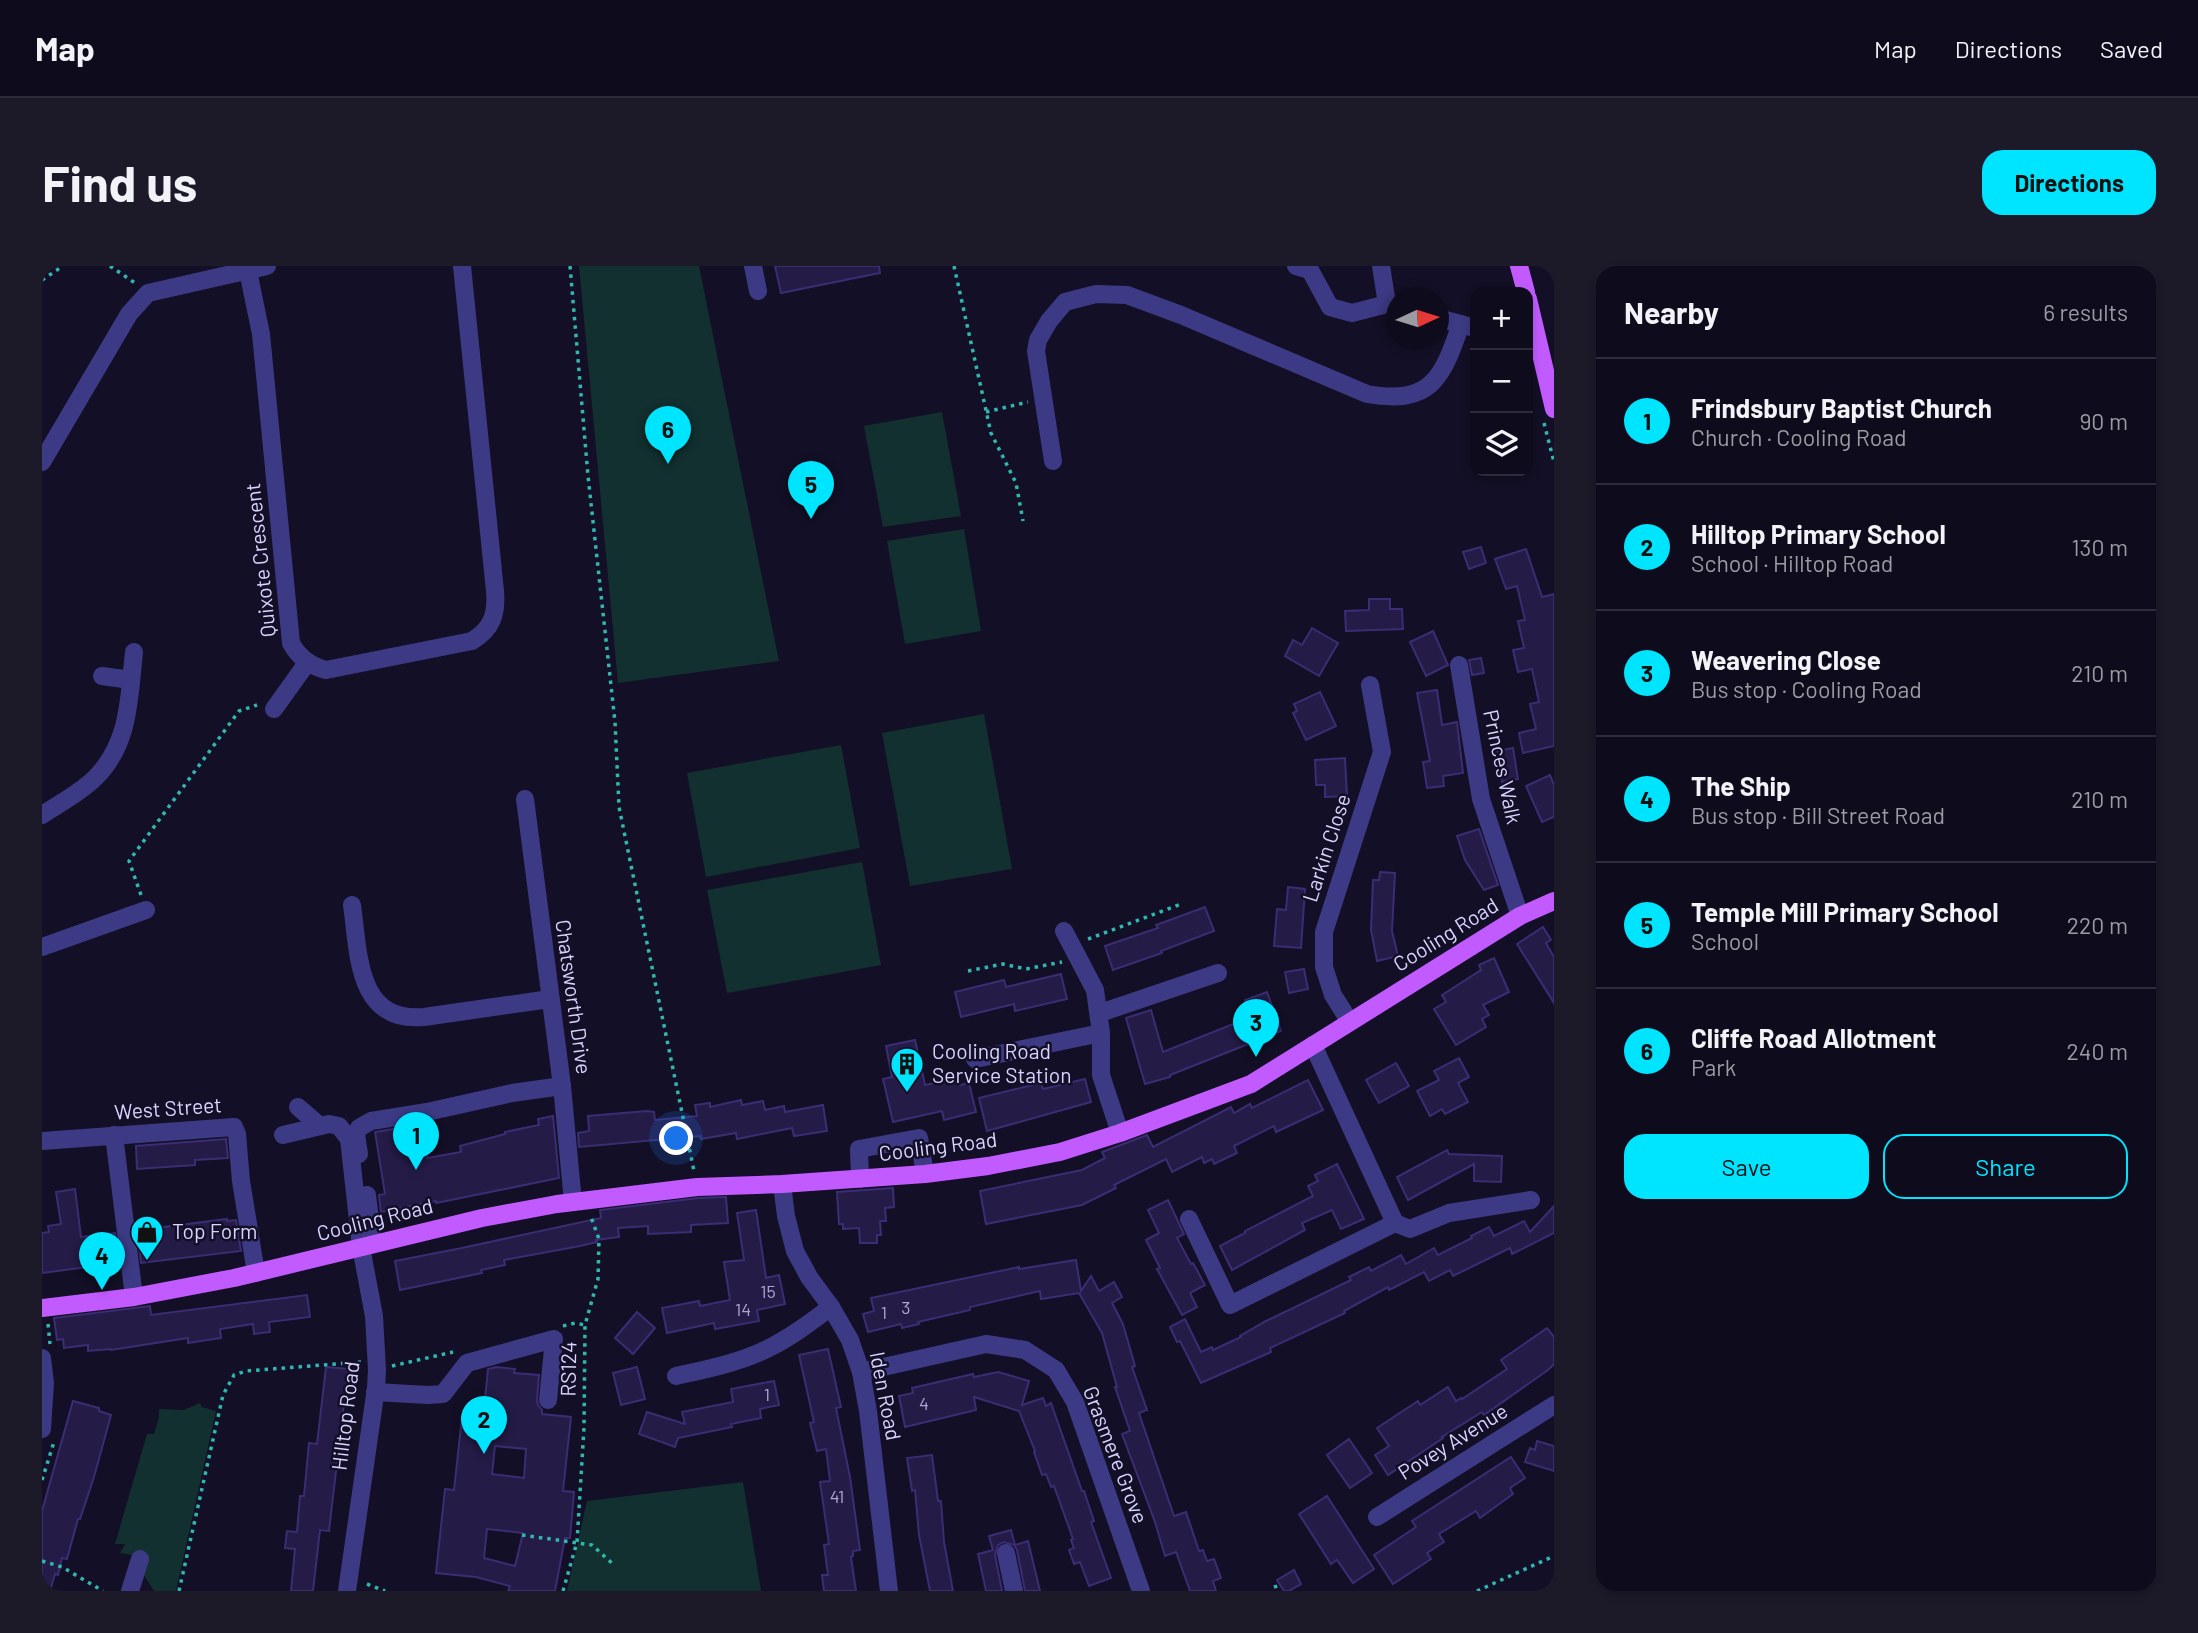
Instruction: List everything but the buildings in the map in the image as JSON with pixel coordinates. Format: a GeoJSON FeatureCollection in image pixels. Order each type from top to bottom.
{"type":"FeatureCollection","features":[{"type":"Feature","properties":{"kind":"main road"},"geometry":{"type":"LineString","coordinates":[[1519,266],[1525,287]]}},
{"type":"Feature","properties":{"kind":"main road"},"geometry":{"type":"LineString","coordinates":[[1533,334],[1554,409]]}},
{"type":"Feature","properties":{"kind":"main road","name":"Cooling Road"},"geometry":{"type":"LineString","coordinates":[[45,1313],[264,1271],[503,1213],[697,1187],[925,1174],[988,1166],[1059,1152],[1120,1133],[1251,1084],[1520,916],[1554,901]]}},
{"type":"Feature","properties":{"kind":"street"},"geometry":{"type":"LineString","coordinates":[[42,462],[129,314],[148,293],[267,266]]}},
{"type":"Feature","properties":{"kind":"street"},"geometry":{"type":"LineString","coordinates":[[274,709],[307,663],[326,670],[337,670],[463,644],[481,636],[493,621],[495,591],[461,266]]}},
{"type":"Feature","properties":{"kind":"street"},"geometry":{"type":"LineString","coordinates":[[753,266],[758,291]]}},
{"type":"Feature","properties":{"kind":"street"},"geometry":{"type":"LineString","coordinates":[[1296,266],[1310,270],[1330,307],[1352,313],[1386,306]]}},
{"type":"Feature","properties":{"kind":"street"},"geometry":{"type":"LineString","coordinates":[[1381,266],[1387,287]]}},
{"type":"Feature","properties":{"kind":"street","name":"Quixote Crescent"},"geometry":{"type":"LineString","coordinates":[[248,271],[261,334],[291,643],[307,663]]}},
{"type":"Feature","properties":{"kind":"street"},"geometry":{"type":"LineString","coordinates":[[1053,461],[1036,351],[1038,340],[1049,321],[1065,302],[1096,294],[1127,295],[1367,394],[1390,398],[1415,394],[1432,385],[1468,326],[1449,321]]}},
{"type":"Feature","properties":{"kind":"street"},"geometry":{"type":"LineString","coordinates":[[42,815],[93,780],[113,756],[125,727],[134,652]]}},
{"type":"Feature","properties":{"kind":"street","name":"Princes Walk"},"geometry":{"type":"LineString","coordinates":[[1459,666],[1481,799],[1520,916]]}},
{"type":"Feature","properties":{"kind":"street"},"geometry":{"type":"LineString","coordinates":[[102,676],[131,680]]}},
{"type":"Feature","properties":{"kind":"street","name":"Larkin Close"},"geometry":{"type":"LineString","coordinates":[[1350,1022],[1333,995],[1324,967],[1324,932],[1382,752],[1370,685]]}},
{"type":"Feature","properties":{"kind":"street","name":"Chatsworth Drive"},"geometry":{"type":"LineString","coordinates":[[524,799],[580,1201]]}},
{"type":"Feature","properties":{"kind":"street"},"geometry":{"type":"LineString","coordinates":[[352,905],[364,982],[376,1002],[394,1014],[424,1017],[550,999]]}},
{"type":"Feature","properties":{"kind":"street"},"geometry":{"type":"LineString","coordinates":[[42,947],[146,910]]}},
{"type":"Feature","properties":{"kind":"street"},"geometry":{"type":"LineString","coordinates":[[1071,945],[1095,990],[1100,1013],[1101,1075],[1120,1133]]}},
{"type":"Feature","properties":{"kind":"street"},"geometry":{"type":"LineString","coordinates":[[1100,1013],[1218,973]]}},
{"type":"Feature","properties":{"kind":"street"},"geometry":{"type":"LineString","coordinates":[[975,1059],[1101,1032]]}},
{"type":"Feature","properties":{"kind":"street"},"geometry":{"type":"LineString","coordinates":[[1313,1045],[1395,1223]]}},
{"type":"Feature","properties":{"kind":"street"},"geometry":{"type":"LineString","coordinates":[[367,1246],[371,1220],[356,1135],[359,1128],[371,1121],[512,1093],[562,1086]]}},
{"type":"Feature","properties":{"kind":"street"},"geometry":{"type":"LineString","coordinates":[[298,1107],[320,1126]]}},
{"type":"Feature","properties":{"kind":"street"},"geometry":{"type":"LineString","coordinates":[[283,1135],[329,1124],[339,1126],[349,1139],[367,1246]]}},
{"type":"Feature","properties":{"kind":"street","name":"West Street"},"geometry":{"type":"LineString","coordinates":[[42,1140],[234,1127],[241,1181],[264,1271]]}},
{"type":"Feature","properties":{"kind":"street"},"geometry":{"type":"LineString","coordinates":[[114,1135],[134,1297]]}},
{"type":"Feature","properties":{"kind":"street"},"geometry":{"type":"LineString","coordinates":[[860,1179],[859,1149],[919,1138],[925,1174]]}},
{"type":"Feature","properties":{"kind":"street","name":"Iden Road"},"geometry":{"type":"LineString","coordinates":[[782,1184],[786,1216],[795,1251],[808,1277],[831,1307],[850,1340],[861,1372],[869,1412],[889,1591]]}},
{"type":"Feature","properties":{"kind":"street"},"geometry":{"type":"LineString","coordinates":[[1189,1219],[1230,1305],[1395,1223],[1410,1228],[1449,1213],[1531,1200]]}},
{"type":"Feature","properties":{"kind":"street","name":"Hilltop Road"},"geometry":{"type":"LineString","coordinates":[[347,1591],[375,1392],[377,1360],[367,1246]]}},
{"type":"Feature","properties":{"kind":"street"},"geometry":{"type":"LineString","coordinates":[[676,1376],[729,1363],[766,1350],[802,1329],[831,1307]]}},
{"type":"Feature","properties":{"kind":"street"},"geometry":{"type":"LineString","coordinates":[[375,1392],[443,1394],[467,1363],[554,1339],[548,1400]]}},
{"type":"Feature","properties":{"kind":"street","name":"Grasmere Grove"},"geometry":{"type":"LineString","coordinates":[[861,1372],[986,1344],[1025,1350],[1056,1370],[1075,1402],[1141,1591]]}},
{"type":"Feature","properties":{"kind":"street"},"geometry":{"type":"LineString","coordinates":[[46,1352],[48,1436]]}},
{"type":"Feature","properties":{"kind":"street","name":"Povey Avenue"},"geometry":{"type":"LineString","coordinates":[[1377,1517],[1554,1405]]}},
{"type":"Feature","properties":{"kind":"street"},"geometry":{"type":"LineString","coordinates":[[1006,1553],[1014,1591]]}},
{"type":"Feature","properties":{"kind":"street"},"geometry":{"type":"LineString","coordinates":[[130,1591],[140,1559]]}},
{"type":"Feature","properties":{"kind":"path"},"geometry":{"type":"LineString","coordinates":[[42,280],[63,266]]}},
{"type":"Feature","properties":{"kind":"path"},"geometry":{"type":"LineString","coordinates":[[110,266],[148,293]]}},
{"type":"Feature","properties":{"kind":"path"},"geometry":{"type":"LineString","coordinates":[[570,266],[588,476],[615,722],[619,807],[697,1187]]}},
{"type":"Feature","properties":{"kind":"path"},"geometry":{"type":"LineString","coordinates":[[954,266],[991,433],[1016,483],[1023,521]]}},
{"type":"Feature","properties":{"kind":"path"},"geometry":{"type":"LineString","coordinates":[[986,412],[1044,398]]}},
{"type":"Feature","properties":{"kind":"path"},"geometry":{"type":"LineString","coordinates":[[146,910],[129,861],[239,711],[265,702],[274,709]]}},
{"type":"Feature","properties":{"kind":"path"},"geometry":{"type":"LineString","coordinates":[[968,971],[1003,964],[1026,969],[1071,945],[1181,904]]}},
{"type":"Feature","properties":{"kind":"path","name":"RS124"},"geometry":{"type":"LineString","coordinates":[[563,1591],[577,1542],[584,1428],[585,1325],[598,1279],[599,1239],[580,1201]]}},
{"type":"Feature","properties":{"kind":"path"},"geometry":{"type":"LineString","coordinates":[[45,1313],[46,1352]]}},
{"type":"Feature","properties":{"kind":"path"},"geometry":{"type":"LineString","coordinates":[[179,1591],[223,1395],[234,1375],[246,1371],[364,1363]]}},
{"type":"Feature","properties":{"kind":"path"},"geometry":{"type":"LineString","coordinates":[[42,1480],[48,1436]]}},
{"type":"Feature","properties":{"kind":"path"},"geometry":{"type":"LineString","coordinates":[[522,1535],[592,1545],[614,1565]]}},
{"type":"Feature","properties":{"kind":"path"},"geometry":{"type":"LineString","coordinates":[[1477,1591],[1554,1556]]}},
{"type":"Feature","properties":{"kind":"path"},"geometry":{"type":"LineString","coordinates":[[42,1561],[62,1567],[103,1591]]}},
{"type":"Feature","properties":{"kind":"green space"},"geometry":{"type":"Polygon","coordinates":[[[579,266],[699,266],[779,661],[618,683],[579,266]]]}},
{"type":"Feature","properties":{"kind":"green space"},"geometry":{"type":"Polygon","coordinates":[[[942,412],[961,516],[883,527],[864,426],[942,412]]]}},
{"type":"Feature","properties":{"kind":"green space"},"geometry":{"type":"Polygon","coordinates":[[[964,529],[981,631],[905,644],[887,541],[964,529]]]}},
{"type":"Feature","properties":{"kind":"green space"},"geometry":{"type":"Polygon","coordinates":[[[984,714],[1012,869],[910,886],[882,733],[984,714]]]}},
{"type":"Feature","properties":{"kind":"green space"},"geometry":{"type":"Polygon","coordinates":[[[841,745],[860,848],[706,877],[687,773],[841,745]]]}},
{"type":"Feature","properties":{"kind":"green space"},"geometry":{"type":"Polygon","coordinates":[[[862,862],[881,965],[727,993],[707,890],[862,862]]]}},
{"type":"Feature","properties":{"kind":"green space"},"geometry":{"type":"Polygon","coordinates":[[[200,1403],[202,1407],[216,1411],[176,1591],[154,1591],[143,1574],[149,1558],[120,1553],[125,1544],[115,1544],[147,1434],[154,1434],[159,1409],[184,1410],[200,1403]]]}},
{"type":"Feature","properties":{"kind":"green space"},"geometry":{"type":"Polygon","coordinates":[[[743,1482],[761,1591],[567,1591],[587,1501],[743,1482]]]}},
{"type":"Feature","properties":{"kind":"place","name":"Cliffe Road Allotment"},"geometry":{"type":"Point","coordinates":[668,464]}},
{"type":"Feature","properties":{"kind":"place","name":"Temple Mill Primary School"},"geometry":{"type":"Point","coordinates":[811,519]}},
{"type":"Feature","properties":{"kind":"place","name":"Weavering Close"},"geometry":{"type":"Point","coordinates":[1256,1057]}},
{"type":"Feature","properties":{"kind":"place","name":"Cooling Road Service Station"},"geometry":{"type":"Point","coordinates":[907,1094]}},
{"type":"Feature","properties":{"kind":"place","name":"Frindsbury Baptist Church"},"geometry":{"type":"Point","coordinates":[416,1170]}},
{"type":"Feature","properties":{"kind":"place","name":"Top Form"},"geometry":{"type":"Point","coordinates":[147,1262]}},
{"type":"Feature","properties":{"kind":"place","name":"The Ship"},"geometry":{"type":"Point","coordinates":[102,1290]}},
{"type":"Feature","properties":{"kind":"place","name":"Hilltop Primary School"},"geometry":{"type":"Point","coordinates":[484,1454]}}]}
